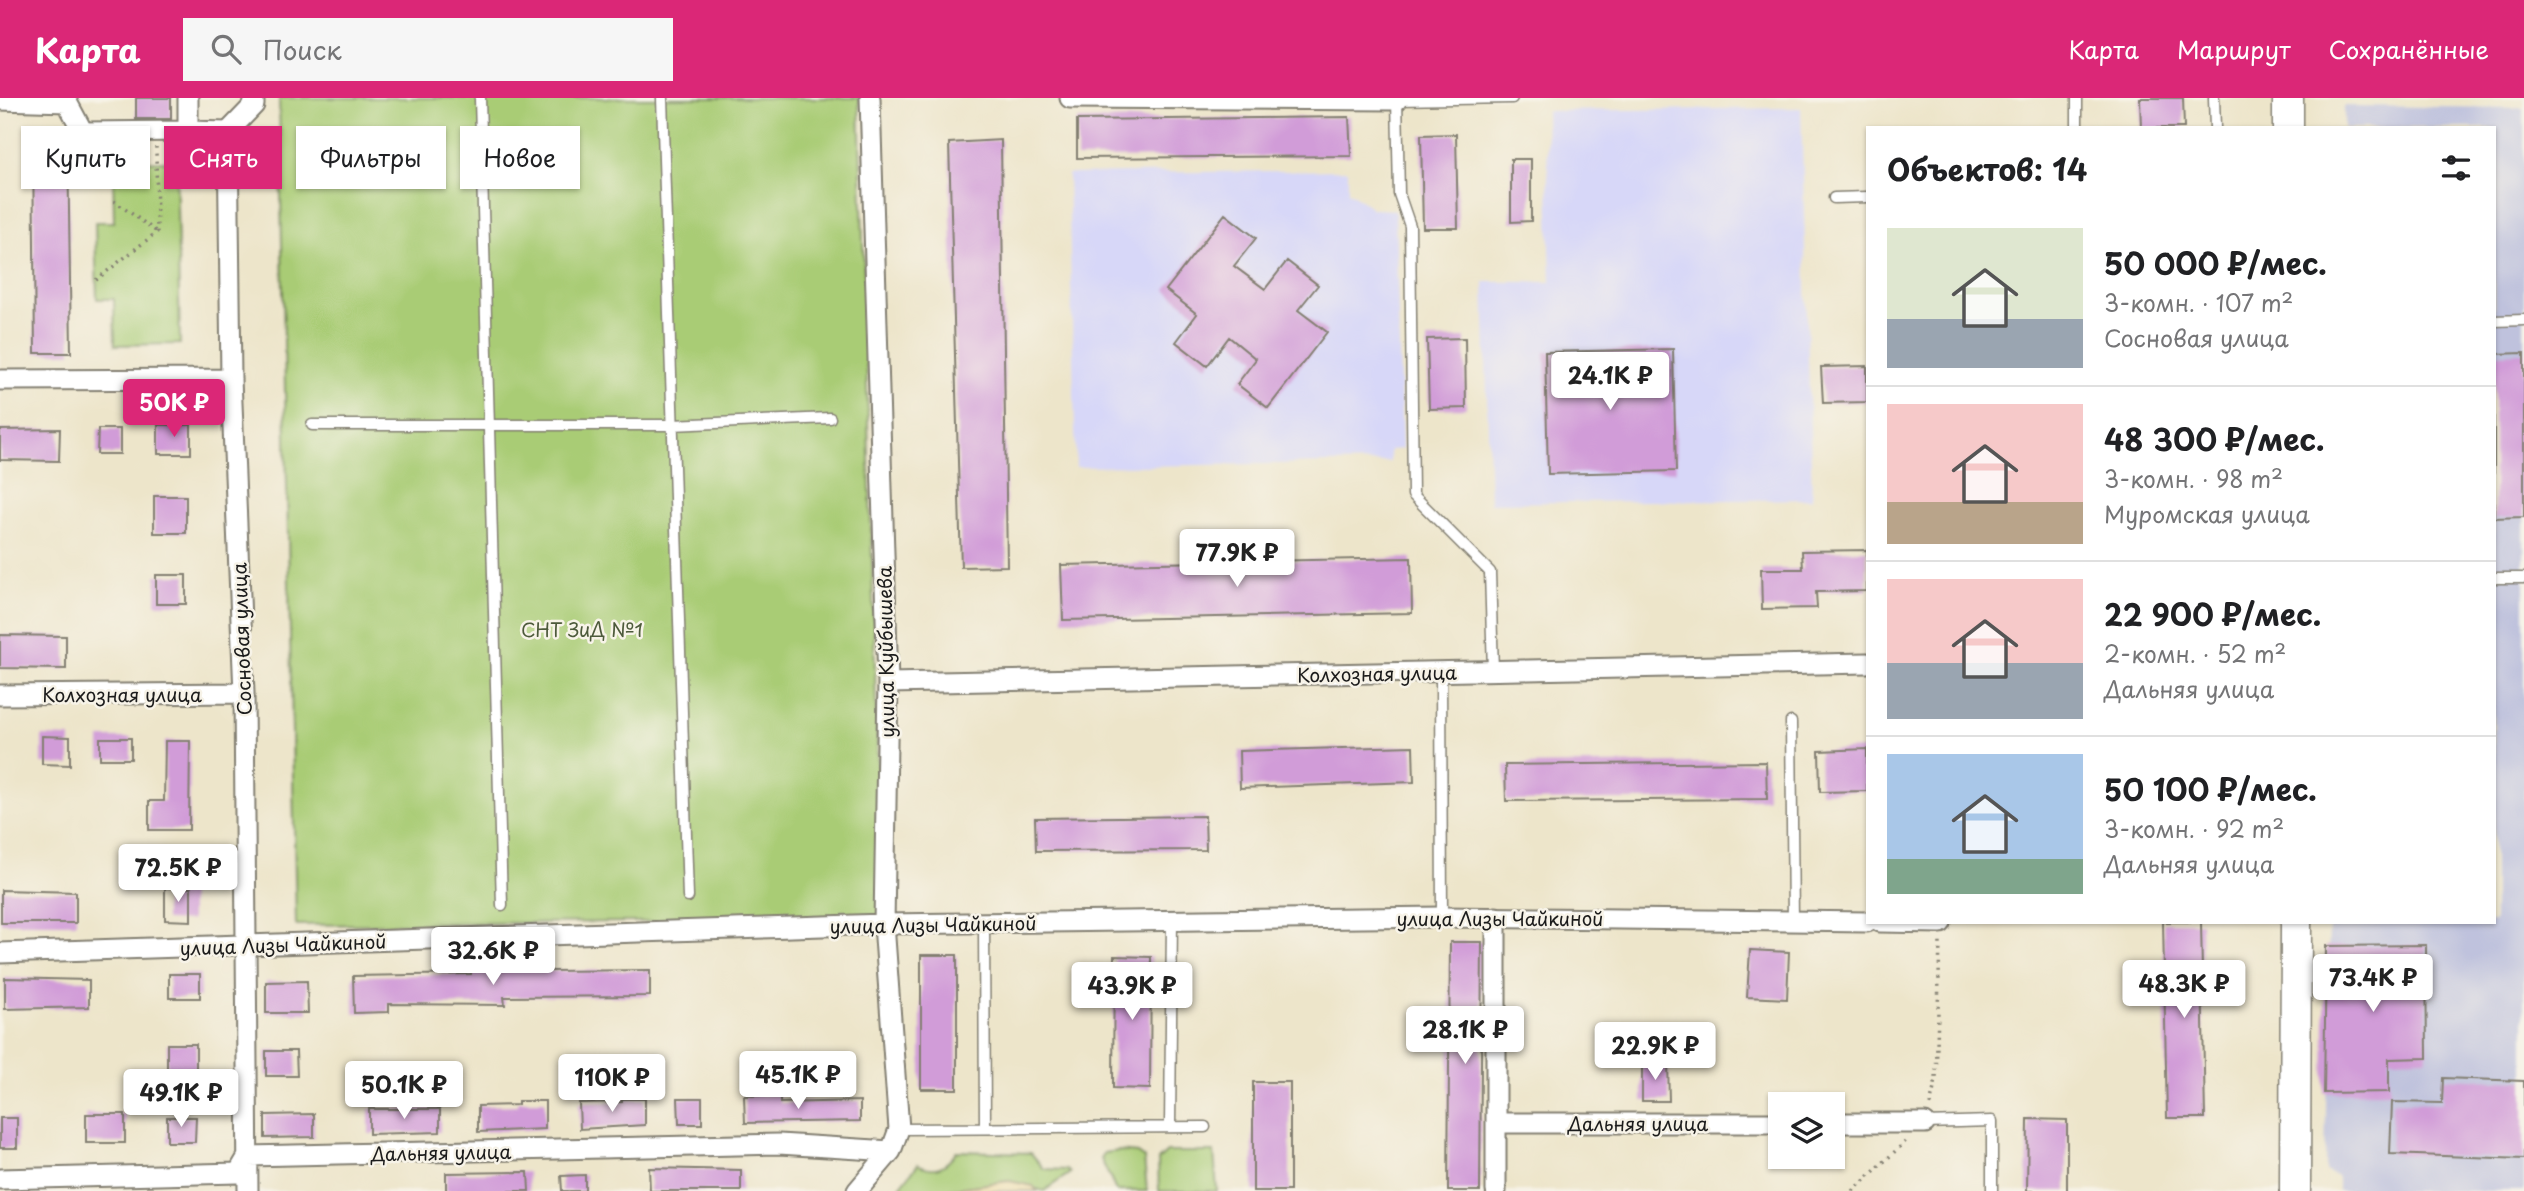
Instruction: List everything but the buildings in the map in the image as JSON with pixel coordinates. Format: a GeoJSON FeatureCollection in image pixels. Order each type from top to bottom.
{"type":"FeatureCollection","features":[{"type":"Feature","properties":{"kind":"main road"},"geometry":{"type":"LineString","coordinates":[[2288,98],[2288,126]]}},
{"type":"Feature","properties":{"kind":"main road"},"geometry":{"type":"LineString","coordinates":[[2295,1191],[2296,924]]}},
{"type":"Feature","properties":{"kind":"street"},"geometry":{"type":"LineString","coordinates":[[188,98],[188,126]]}},
{"type":"Feature","properties":{"kind":"street"},"geometry":{"type":"LineString","coordinates":[[234,126],[254,105],[254,98]]}},
{"type":"Feature","properties":{"kind":"street","name":"улица Куйбышева"},"geometry":{"type":"LineString","coordinates":[[857,1191],[891,1151],[899,1129],[884,925],[888,683],[870,98]]}},
{"type":"Feature","properties":{"kind":"street"},"geometry":{"type":"LineString","coordinates":[[1070,98],[1397,99]]}},
{"type":"Feature","properties":{"kind":"street"},"geometry":{"type":"LineString","coordinates":[[0,100],[67,102],[83,132],[164,131]]}},
{"type":"Feature","properties":{"kind":"street","name":"Сосновая улица"},"geometry":{"type":"LineString","coordinates":[[229,189],[231,379],[244,693],[248,1191]]}},
{"type":"Feature","properties":{"kind":"street"},"geometry":{"type":"LineString","coordinates":[[0,380],[231,379]]}},
{"type":"Feature","properties":{"kind":"street","name":"Колхозная улица"},"geometry":{"type":"LineString","coordinates":[[888,683],[1866,663]]}},
{"type":"Feature","properties":{"kind":"street","name":"Колхозная улица"},"geometry":{"type":"LineString","coordinates":[[0,695],[244,693]]}},
{"type":"Feature","properties":{"kind":"street","name":"улица Лизы Чайкиной"},"geometry":{"type":"LineString","coordinates":[[0,953],[984,923],[1442,917],[1866,922]]}},
{"type":"Feature","properties":{"kind":"street"},"geometry":{"type":"LineString","coordinates":[[1496,917],[1496,1191]]}},
{"type":"Feature","properties":{"kind":"street","name":"Дальняя улица"},"geometry":{"type":"LineString","coordinates":[[1496,1123],[1768,1123]]}},
{"type":"Feature","properties":{"kind":"street"},"geometry":{"type":"LineString","coordinates":[[1845,1123],[1925,1123]]}},
{"type":"Feature","properties":{"kind":"street","name":"Дальняя улица"},"geometry":{"type":"LineString","coordinates":[[248,1156],[779,1144],[891,1151]]}},
{"type":"Feature","properties":{"kind":"street"},"geometry":{"type":"LineString","coordinates":[[0,1179],[238,1173],[248,1156]]}},
{"type":"Feature","properties":{"kind":"lane"},"geometry":{"type":"LineString","coordinates":[[480,98],[502,905]]}},
{"type":"Feature","properties":{"kind":"lane"},"geometry":{"type":"LineString","coordinates":[[662,98],[688,897]]}},
{"type":"Feature","properties":{"kind":"lane"},"geometry":{"type":"LineString","coordinates":[[1493,671],[1490,572],[1413,495],[1410,226],[1399,194],[1397,99],[1512,98]]}},
{"type":"Feature","properties":{"kind":"lane"},"geometry":{"type":"LineString","coordinates":[[2077,98],[2077,126]]}},
{"type":"Feature","properties":{"kind":"lane"},"geometry":{"type":"LineString","coordinates":[[2214,98],[2215,126]]}},
{"type":"Feature","properties":{"kind":"lane"},"geometry":{"type":"LineString","coordinates":[[1834,198],[1866,197]]}},
{"type":"Feature","properties":{"kind":"lane"},"geometry":{"type":"LineString","coordinates":[[2496,321],[2524,320]]}},
{"type":"Feature","properties":{"kind":"lane"},"geometry":{"type":"LineString","coordinates":[[312,425],[672,425],[830,418]]}},
{"type":"Feature","properties":{"kind":"lane"},"geometry":{"type":"LineString","coordinates":[[2496,578],[2524,578]]}},
{"type":"Feature","properties":{"kind":"lane"},"geometry":{"type":"LineString","coordinates":[[1441,672],[1442,917]]}},
{"type":"Feature","properties":{"kind":"lane"},"geometry":{"type":"LineString","coordinates":[[1791,722],[1793,921]]}},
{"type":"Feature","properties":{"kind":"lane"},"geometry":{"type":"LineString","coordinates":[[1170,1127],[1172,920]]}},
{"type":"Feature","properties":{"kind":"lane"},"geometry":{"type":"LineString","coordinates":[[984,923],[985,1128]]}},
{"type":"Feature","properties":{"kind":"lane"},"geometry":{"type":"LineString","coordinates":[[1925,1123],[1992,1121],[1992,1191]]}},
{"type":"Feature","properties":{"kind":"lane"},"geometry":{"type":"LineString","coordinates":[[899,1129],[1205,1127]]}},
{"type":"Feature","properties":{"kind":"path"},"geometry":{"type":"LineString","coordinates":[[155,131],[157,232]]}},
{"type":"Feature","properties":{"kind":"path"},"geometry":{"type":"LineString","coordinates":[[114,201],[157,232]]}},
{"type":"Feature","properties":{"kind":"path"},"geometry":{"type":"LineString","coordinates":[[96,280],[157,232]]}},
{"type":"Feature","properties":{"kind":"path"},"geometry":{"type":"LineString","coordinates":[[1853,1191],[1925,1123],[1936,1080],[1941,924]]}},
{"type":"Feature","properties":{"kind":"shaded area"},"geometry":{"type":"Polygon","coordinates":[[[2344,106],[2524,108],[2524,1191],[2338,1191],[2338,1177],[2325,1171],[2329,924],[2496,924],[2496,126],[2344,126],[2344,106]]]}},
{"type":"Feature","properties":{"kind":"shaded area"},"geometry":{"type":"Polygon","coordinates":[[[1801,108],[1812,499],[1490,503],[1484,282],[1551,282],[1546,111],[1801,108]]]}},
{"type":"Feature","properties":{"kind":"shaded area"},"geometry":{"type":"Polygon","coordinates":[[[1348,170],[1348,191],[1373,209],[1395,210],[1402,449],[1390,450],[1390,462],[1076,467],[1068,174],[1348,170]]]}},
{"type":"Feature","properties":{"kind":"green space","name":"СНТ ЗиД №1"},"geometry":{"type":"Polygon","coordinates":[[[279,98],[859,98],[882,920],[296,925],[281,189],[282,126],[280,126],[279,98]]]}},
{"type":"Feature","properties":{"kind":"green space"},"geometry":{"type":"Polygon","coordinates":[[[150,161],[164,161],[164,189],[177,189],[180,344],[115,345],[114,299],[97,299],[95,222],[114,222],[113,189],[150,189],[150,161]]]}},
{"type":"Feature","properties":{"kind":"green space"},"geometry":{"type":"Polygon","coordinates":[[[956,1151],[1031,1153],[1044,1169],[1067,1170],[1070,1173],[1044,1191],[1009,1181],[935,1191],[897,1191],[918,1164],[930,1168],[940,1167],[949,1161],[956,1151]]]}},
{"type":"Feature","properties":{"kind":"green space"},"geometry":{"type":"Polygon","coordinates":[[[1167,1152],[1214,1152],[1217,1191],[1159,1191],[1158,1160],[1167,1152]]]}},
{"type":"Feature","properties":{"kind":"green space"},"geometry":{"type":"Polygon","coordinates":[[[1104,1153],[1137,1153],[1144,1158],[1147,1191],[1116,1191],[1101,1159],[1104,1153]]]}},
{"type":"Feature","properties":{"kind":"sand"},"geometry":{"type":"Polygon","coordinates":[[[1009,1181],[1033,1186],[1037,1191],[935,1191],[1009,1181]]]}}]}
